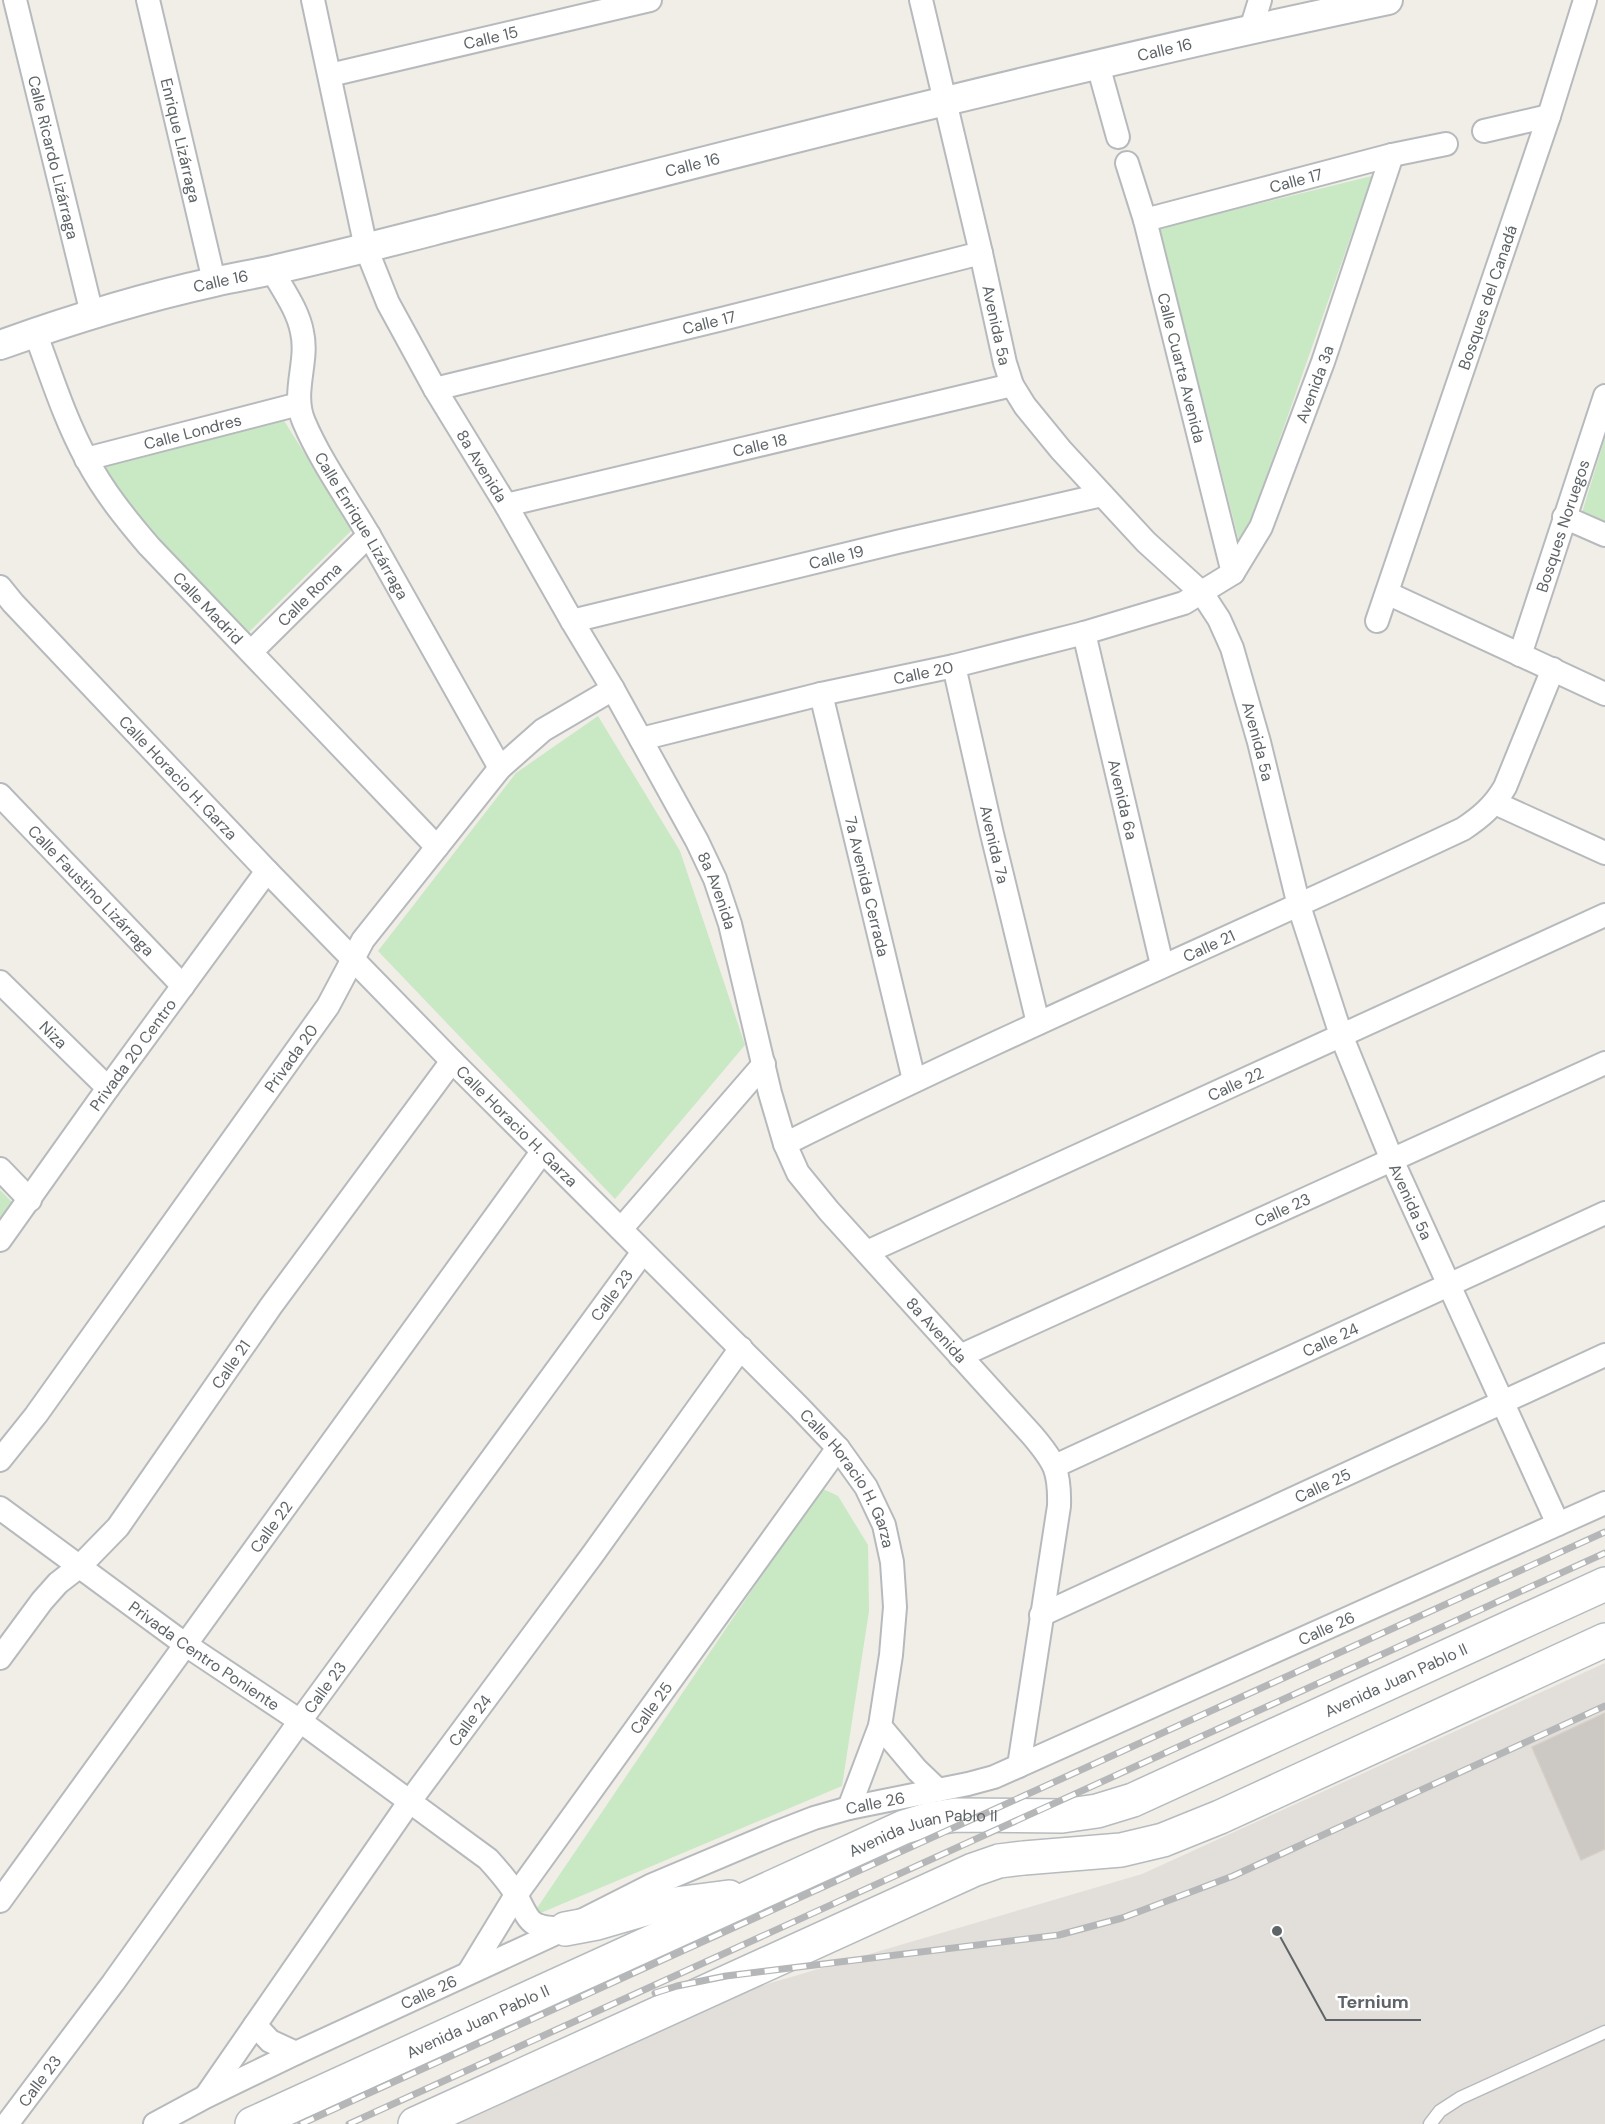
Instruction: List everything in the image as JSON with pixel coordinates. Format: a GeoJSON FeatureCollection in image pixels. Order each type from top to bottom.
{"type":"FeatureCollection","features":[{"type":"Feature","properties":{"kind":"main road","name":"Avenida Juan Pablo II"},"geometry":{"type":"LineString","coordinates":[[252,2124],[904,1827],[930,1819],[956,1815],[1062,1816],[1097,1811],[1132,1800],[1605,1584]]}},
{"type":"Feature","properties":{"kind":"main road"},"geometry":{"type":"LineString","coordinates":[[415,2124],[974,1870],[999,1861],[1024,1857],[1121,1850],[1163,1840],[1220,1817],[1605,1640]]}},
{"type":"Feature","properties":{"kind":"main road"},"geometry":{"type":"LineString","coordinates":[[565,1929],[597,1923],[652,1907],[689,1901],[752,1896]]}},
{"type":"Feature","properties":{"kind":"street","name":"Calle Ricardo Lizárraga"},"geometry":{"type":"LineString","coordinates":[[15,0],[92,314]]}},
{"type":"Feature","properties":{"kind":"street","name":"Enrique Lizárraga"},"geometry":{"type":"LineString","coordinates":[[148,0],[214,281]]}},
{"type":"Feature","properties":{"kind":"street","name":"8a Avenida"},"geometry":{"type":"LineString","coordinates":[[313,0],[366,248],[388,303],[435,389],[506,505],[613,689],[697,841],[715,879],[730,924],[785,1144],[798,1173],[829,1211],[1032,1435],[1055,1466],[1059,1485],[1059,1506],[1019,1766]]}},
{"type":"Feature","properties":{"kind":"street","name":"Calle 15"},"geometry":{"type":"LineString","coordinates":[[330,75],[650,0]]}},
{"type":"Feature","properties":{"kind":"street","name":"Avenida 5a"},"geometry":{"type":"LineString","coordinates":[[921,0],[1012,385],[1025,406],[1102,495],[1146,542],[1202,593],[1219,619],[1232,648],[1259,742],[1299,906],[1341,1035],[1392,1160],[1558,1524]]}},
{"type":"Feature","properties":{"kind":"street"},"geometry":{"type":"LineString","coordinates":[[1251,29],[1260,0]]}},
{"type":"Feature","properties":{"kind":"street","name":"Calle 16"},"geometry":{"type":"LineString","coordinates":[[0,345],[92,314],[214,281],[366,248],[705,161],[1098,65],[1388,0]]}},
{"type":"Feature","properties":{"kind":"street","name":"Bosques del Canadá"},"geometry":{"type":"LineString","coordinates":[[1377,621],[1549,116],[1585,0]]}},
{"type":"Feature","properties":{"kind":"street"},"geometry":{"type":"LineString","coordinates":[[1098,65],[1118,137]]}},
{"type":"Feature","properties":{"kind":"street"},"geometry":{"type":"LineString","coordinates":[[1484,131],[1549,116]]}},
{"type":"Feature","properties":{"kind":"street","name":"Calle 17"},"geometry":{"type":"LineString","coordinates":[[1145,219],[1392,155],[1446,144]]}},
{"type":"Feature","properties":{"kind":"street","name":"Avenida 3a"},"geometry":{"type":"LineString","coordinates":[[1202,593],[1233,573],[1261,526],[1323,362],[1392,155]]}},
{"type":"Feature","properties":{"kind":"street","name":"Calle Cuarta Avenida"},"geometry":{"type":"LineString","coordinates":[[1127,163],[1145,219],[1233,573]]}},
{"type":"Feature","properties":{"kind":"street","name":"Calle 17"},"geometry":{"type":"LineString","coordinates":[[435,389],[981,253]]}},
{"type":"Feature","properties":{"kind":"street","name":"Calle Enrique Lizárraga"},"geometry":{"type":"LineString","coordinates":[[273,270],[296,312],[302,332],[304,347],[299,404],[303,420],[500,768]]}},
{"type":"Feature","properties":{"kind":"street","name":"Calle Madrid"},"geometry":{"type":"LineString","coordinates":[[35,332],[68,421],[86,459],[106,492],[148,546],[437,847]]}},
{"type":"Feature","properties":{"kind":"street","name":"Calle 18"},"geometry":{"type":"LineString","coordinates":[[506,505],[1012,385]]}},
{"type":"Feature","properties":{"kind":"street","name":"Bosques Noruegos"},"geometry":{"type":"LineString","coordinates":[[1520,654],[1605,396]]}},
{"type":"Feature","properties":{"kind":"street","name":"Calle Londres"},"geometry":{"type":"LineString","coordinates":[[86,459],[299,404]]}},
{"type":"Feature","properties":{"kind":"street","name":"Calle 19"},"geometry":{"type":"LineString","coordinates":[[572,621],[1102,495]]}},
{"type":"Feature","properties":{"kind":"street"},"geometry":{"type":"LineString","coordinates":[[1564,517],[1605,535]]}},
{"type":"Feature","properties":{"kind":"street","name":"Calle Roma"},"geometry":{"type":"LineString","coordinates":[[251,652],[369,535]]}},
{"type":"Feature","properties":{"kind":"street","name":"Calle Horacio H. Garza"},"geometry":{"type":"LineString","coordinates":[[0,587],[267,872],[542,1152],[741,1348],[838,1448],[866,1487],[884,1525],[892,1562],[895,1606],[891,1655],[880,1726],[849,1808]]}},
{"type":"Feature","properties":{"kind":"street","name":"Calle 20"},"geometry":{"type":"LineString","coordinates":[[640,739],[821,694],[954,666],[1084,633],[1184,603],[1202,593]]}},
{"type":"Feature","properties":{"kind":"street"},"geometry":{"type":"LineString","coordinates":[[1387,593],[1605,694]]}},
{"type":"Feature","properties":{"kind":"street","name":"Avenida 6a"},"geometry":{"type":"LineString","coordinates":[[1084,633],[1162,965]]}},
{"type":"Feature","properties":{"kind":"street","name":"Avenida 7a"},"geometry":{"type":"LineString","coordinates":[[954,666],[1038,1023]]}},
{"type":"Feature","properties":{"kind":"street","name":"Calle 21"},"geometry":{"type":"LineString","coordinates":[[785,1144],[914,1080],[1162,965],[1299,906],[1463,829],[1482,817],[1495,803],[1509,778],[1553,669]]}},
{"type":"Feature","properties":{"kind":"street","name":"Privada 20"},"geometry":{"type":"LineString","coordinates":[[0,1460],[36,1414],[328,1006],[352,958],[377,921],[500,768],[543,730],[613,689]]}},
{"type":"Feature","properties":{"kind":"street","name":"7a Avenida Cerrada"},"geometry":{"type":"LineString","coordinates":[[821,694],[914,1080]]}},
{"type":"Feature","properties":{"kind":"street","name":"Calle Faustino Lizárraga"},"geometry":{"type":"LineString","coordinates":[[0,795],[183,986]]}},
{"type":"Feature","properties":{"kind":"street"},"geometry":{"type":"LineString","coordinates":[[1495,803],[1605,853]]}},
{"type":"Feature","properties":{"kind":"street","name":"Privada 20 Centro"},"geometry":{"type":"LineString","coordinates":[[0,1240],[108,1088],[267,872]]}},
{"type":"Feature","properties":{"kind":"street","name":"Calle 22"},"geometry":{"type":"LineString","coordinates":[[867,1252],[1605,915]]}},
{"type":"Feature","properties":{"kind":"street","name":"Niza"},"geometry":{"type":"LineString","coordinates":[[0,982],[108,1088]]}},
{"type":"Feature","properties":{"kind":"street","name":"Calle 21"},"geometry":{"type":"LineString","coordinates":[[0,1658],[58,1583],[80,1566],[117,1527],[271,1306],[452,1060]]}},
{"type":"Feature","properties":{"kind":"street","name":"Calle 23"},"geometry":{"type":"LineString","coordinates":[[960,1356],[1605,1063]]}},
{"type":"Feature","properties":{"kind":"street"},"geometry":{"type":"LineString","coordinates":[[621,1229],[764,1064]]}},
{"type":"Feature","properties":{"kind":"street","name":"Calle 22"},"geometry":{"type":"LineString","coordinates":[[0,1901],[542,1152]]}},
{"type":"Feature","properties":{"kind":"street"},"geometry":{"type":"LineString","coordinates":[[0,1168],[30,1200]]}},
{"type":"Feature","properties":{"kind":"street","name":"Calle 24"},"geometry":{"type":"LineString","coordinates":[[1055,1466],[1605,1213]]}},
{"type":"Feature","properties":{"kind":"street","name":"Calle 23"},"geometry":{"type":"LineString","coordinates":[[7,2124],[113,1983],[300,1721],[643,1252]]}},
{"type":"Feature","properties":{"kind":"street","name":"Calle 24"},"geometry":{"type":"LineString","coordinates":[[205,2097],[410,1801],[593,1554],[741,1348]]}},
{"type":"Feature","properties":{"kind":"street","name":"Calle 25"},"geometry":{"type":"LineString","coordinates":[[1041,1615],[1605,1355]]}},
{"type":"Feature","properties":{"kind":"street","name":"Calle 25"},"geometry":{"type":"LineString","coordinates":[[469,1972],[516,1895],[838,1448]]}},
{"type":"Feature","properties":{"kind":"street","name":"Calle 26"},"geometry":{"type":"LineString","coordinates":[[155,2124],[296,2053],[565,1929],[650,1886],[796,1825],[849,1808],[994,1777],[1605,1503]]}},
{"type":"Feature","properties":{"kind":"street","name":"Privada Centro Poniente"},"geometry":{"type":"LineString","coordinates":[[0,1508],[186,1645],[300,1721],[488,1859],[504,1877],[516,1895],[526,1917],[533,1924],[544,1928],[565,1929]]}},
{"type":"Feature","properties":{"kind":"street"},"geometry":{"type":"LineString","coordinates":[[880,1726],[917,1770],[938,1790]]}},
{"type":"Feature","properties":{"kind":"street"},"geometry":{"type":"LineString","coordinates":[[255,2025],[270,2041],[296,2053]]}},
{"type":"Feature","properties":{"kind":"lane"},"geometry":{"type":"LineString","coordinates":[[1430,2124],[1440,2110],[1460,2098],[1605,2032]]}},
{"type":"Feature","properties":{"kind":"shaded area"},"geometry":{"type":"Polygon","coordinates":[[[1605,1663],[1605,2124],[455,2124],[757,1987],[1142,1874],[1605,1663]]]}},
{"type":"Feature","properties":{"kind":"green space"},"geometry":{"type":"Polygon","coordinates":[[[1372,176],[1241,549],[1159,228],[1372,176]]]}},
{"type":"Feature","properties":{"kind":"green space"},"geometry":{"type":"Polygon","coordinates":[[[283,419],[352,530],[249,632],[140,521],[105,476],[104,466],[111,460],[283,419]]]}},
{"type":"Feature","properties":{"kind":"green space"},"geometry":{"type":"Polygon","coordinates":[[[1605,438],[1605,526],[1581,516],[1605,438]]]}},
{"type":"Feature","properties":{"kind":"green space"},"geometry":{"type":"Polygon","coordinates":[[[598,716],[680,851],[745,1045],[615,1199],[378,951],[516,773],[598,716]]]}},
{"type":"Feature","properties":{"kind":"green space"},"geometry":{"type":"Polygon","coordinates":[[[0,1190],[13,1203],[0,1221],[0,1190]]]}},
{"type":"Feature","properties":{"kind":"green space"},"geometry":{"type":"Polygon","coordinates":[[[821,1488],[838,1496],[868,1545],[869,1611],[842,1786],[531,1917],[821,1488]]]}},
{"type":"Feature","properties":{"kind":"building"},"geometry":{"type":"Polygon","coordinates":[[[1605,1713],[1605,1849],[1581,1860],[1532,1747],[1605,1713]]]}},
{"type":"Feature","properties":{"kind":"railway"},"geometry":{"type":"LineString","coordinates":[[301,2124],[1605,1532]]}},
{"type":"Feature","properties":{"kind":"railway"},"geometry":{"type":"LineString","coordinates":[[349,2124],[1605,1553]]}},
{"type":"Feature","properties":{"kind":"railway"},"geometry":{"type":"LineString","coordinates":[[655,1993],[726,1976],[1059,1935],[1122,1918],[1233,1876],[1605,1706]]}},
{"type":"Feature","properties":{"kind":"place","name":"Ternium"},"geometry":{"type":"Point","coordinates":[1277,1931]}}]}
